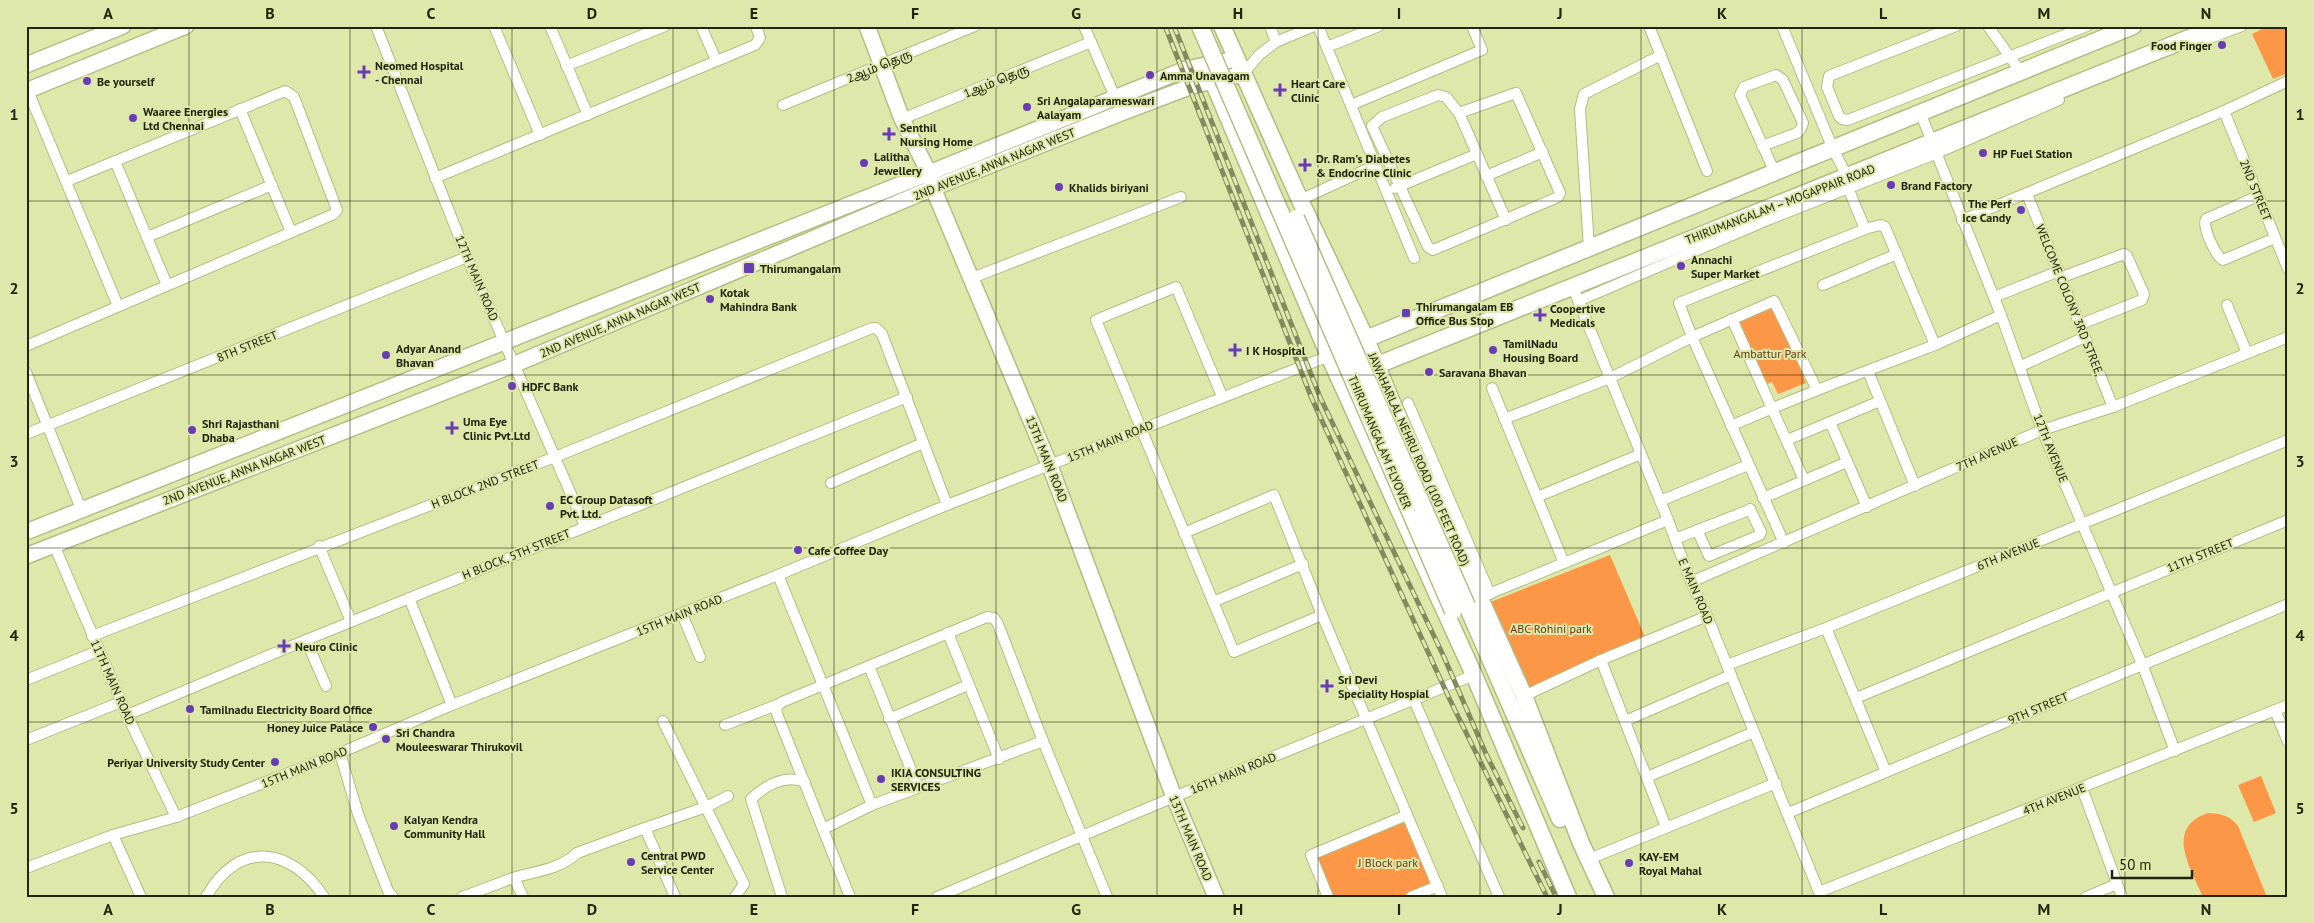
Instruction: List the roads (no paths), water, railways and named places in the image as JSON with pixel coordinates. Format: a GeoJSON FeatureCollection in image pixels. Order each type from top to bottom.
{"type":"FeatureCollection","features":[{"type":"Feature","properties":{"kind":"main road"},"geometry":{"type":"LineString","coordinates":[[26,65],[123,26]]}},
{"type":"Feature","properties":{"kind":"main road"},"geometry":{"type":"LineString","coordinates":[[27,91],[186,26]]}},
{"type":"Feature","properties":{"kind":"main road","name":"13TH MAIN ROAD"},"geometry":{"type":"LineString","coordinates":[[867,26],[902,119],[929,173],[933,188],[1050,466],[1174,797],[1216,897]]}},
{"type":"Feature","properties":{"kind":"main road","name":"THIRUMANGALAM FLYOVER"},"geometry":{"type":"LineString","coordinates":[[1200,26],[1473,602],[1550,832],[1552,859]]}},
{"type":"Feature","properties":{"kind":"main road","name":"THIRUMANGALAM FLYOVER"},"geometry":{"type":"LineString","coordinates":[[1211,26],[1473,602],[1566,831],[1581,843]]}},
{"type":"Feature","properties":{"kind":"main road","name":"JAWAHARLAL NEHRU ROAD (100 FEET ROAD)"},"geometry":{"type":"LineString","coordinates":[[1222,26],[1300,200],[1378,365],[1473,602],[1524,696],[1581,843],[1606,897]]}},
{"type":"Feature","properties":{"kind":"main road"},"geometry":{"type":"LineString","coordinates":[[1329,356],[1366,339],[2133,26]]}},
{"type":"Feature","properties":{"kind":"main road","name":"THIRUMANGALAM – MOGAPPAIR ROAD"},"geometry":{"type":"LineString","coordinates":[[1340,380],[1463,332],[1572,285],[1848,183],[1994,123],[2219,26]]}},
{"type":"Feature","properties":{"kind":"main road","name":"2ND AVENUE, ANNA NAGAR WEST"},"geometry":{"type":"LineString","coordinates":[[26,532],[1186,69],[1236,59]]}},
{"type":"Feature","properties":{"kind":"main road"},"geometry":{"type":"LineString","coordinates":[[1206,65],[1329,356],[1474,675],[1568,897]]}},
{"type":"Feature","properties":{"kind":"main road","name":"2ND AVENUE, ANNA NAGAR WEST"},"geometry":{"type":"LineString","coordinates":[[26,556],[513,365],[933,188],[1183,89],[1243,74]]}},
{"type":"Feature","properties":{"kind":"main road"},"geometry":{"type":"LineString","coordinates":[[1375,456],[1410,442]]}},
{"type":"Feature","properties":{"kind":"street","name":"12TH MAIN ROAD"},"geometry":{"type":"LineString","coordinates":[[376,26],[467,257],[585,526]]}},
{"type":"Feature","properties":{"kind":"street"},"geometry":{"type":"LineString","coordinates":[[494,26],[540,135]]}},
{"type":"Feature","properties":{"kind":"street"},"geometry":{"type":"LineString","coordinates":[[550,26],[588,114]]}},
{"type":"Feature","properties":{"kind":"street"},"geometry":{"type":"LineString","coordinates":[[566,66],[664,26]]}},
{"type":"Feature","properties":{"kind":"street"},"geometry":{"type":"LineString","coordinates":[[701,26],[716,60]]}},
{"type":"Feature","properties":{"kind":"street"},"geometry":{"type":"LineString","coordinates":[[435,178],[759,41],[756,26]]}},
{"type":"Feature","properties":{"kind":"street","name":"2ஆம் தெரு"},"geometry":{"type":"LineString","coordinates":[[783,105],[975,26]]}},
{"type":"Feature","properties":{"kind":"street"},"geometry":{"type":"LineString","coordinates":[[1084,26],[1115,97]]}},
{"type":"Feature","properties":{"kind":"street"},"geometry":{"type":"LineString","coordinates":[[1270,26],[1276,42]]}},
{"type":"Feature","properties":{"kind":"street"},"geometry":{"type":"LineString","coordinates":[[1243,74],[1260,55],[1276,42],[1314,26]]}},
{"type":"Feature","properties":{"kind":"street"},"geometry":{"type":"LineString","coordinates":[[1318,26],[1388,191],[1414,258]]}},
{"type":"Feature","properties":{"kind":"street"},"geometry":{"type":"LineString","coordinates":[[1327,47],[1379,26]]}},
{"type":"Feature","properties":{"kind":"street"},"geometry":{"type":"LineString","coordinates":[[1352,105],[1482,50],[1472,26]]}},
{"type":"Feature","properties":{"kind":"street"},"geometry":{"type":"LineString","coordinates":[[1649,26],[1707,171]]}},
{"type":"Feature","properties":{"kind":"street"},"geometry":{"type":"LineString","coordinates":[[1782,26],[1848,183],[1865,229]]}},
{"type":"Feature","properties":{"kind":"street"},"geometry":{"type":"LineString","coordinates":[[1956,26],[1829,76],[1827,87],[1839,116],[1842,119],[1848,120],[2087,26]]}},
{"type":"Feature","properties":{"kind":"street"},"geometry":{"type":"LineString","coordinates":[[1988,26],[2020,71]]}},
{"type":"Feature","properties":{"kind":"street"},"geometry":{"type":"LineString","coordinates":[[1994,123],[2242,26]]}},
{"type":"Feature","properties":{"kind":"street","name":"1ஆம் தெரு"},"geometry":{"type":"LineString","coordinates":[[902,119],[1091,42]]}},
{"type":"Feature","properties":{"kind":"street"},"geometry":{"type":"LineString","coordinates":[[1236,59],[1260,55]]}},
{"type":"Feature","properties":{"kind":"street"},"geometry":{"type":"LineString","coordinates":[[1589,248],[1580,109],[1581,99],[1584,94],[1661,55]]}},
{"type":"Feature","properties":{"kind":"street"},"geometry":{"type":"LineString","coordinates":[[1762,146],[1801,129],[1802,117],[1783,80],[1776,75],[1744,87],[1740,95],[1762,146],[1775,173]]}},
{"type":"Feature","properties":{"kind":"street"},"geometry":{"type":"LineString","coordinates":[[1962,220],[2224,111],[2288,81]]}},
{"type":"Feature","properties":{"kind":"street"},"geometry":{"type":"LineString","coordinates":[[1788,90],[1805,84]]}},
{"type":"Feature","properties":{"kind":"street"},"geometry":{"type":"LineString","coordinates":[[27,91],[67,181],[118,306]]}},
{"type":"Feature","properties":{"kind":"street"},"geometry":{"type":"LineString","coordinates":[[26,346],[334,214],[337,210],[294,97],[289,92],[279,92],[67,181]]}},
{"type":"Feature","properties":{"kind":"street"},"geometry":{"type":"LineString","coordinates":[[1459,113],[1516,93],[1560,193],[1558,197],[1506,220],[1433,250],[1428,247],[1372,126],[1374,122],[1438,95],[1446,97],[1459,113],[1506,220]]}},
{"type":"Feature","properties":{"kind":"street"},"geometry":{"type":"LineString","coordinates":[[240,109],[291,232]]}},
{"type":"Feature","properties":{"kind":"street","name":"2ND STREET"},"geometry":{"type":"LineString","coordinates":[[2224,111],[2288,270]]}},
{"type":"Feature","properties":{"kind":"street","name":"12TH AVENUE"},"geometry":{"type":"LineString","coordinates":[[1920,112],[1962,220],[2002,314],[2042,430],[2112,591],[2175,751]]}},
{"type":"Feature","properties":{"kind":"street"},"geometry":{"type":"LineString","coordinates":[[1822,122],[1839,116]]}},
{"type":"Feature","properties":{"kind":"street"},"geometry":{"type":"LineString","coordinates":[[1486,176],[1543,152]]}},
{"type":"Feature","properties":{"kind":"street"},"geometry":{"type":"LineString","coordinates":[[1388,191],[1477,154]]}},
{"type":"Feature","properties":{"kind":"street"},"geometry":{"type":"LineString","coordinates":[[115,161],[167,285]]}},
{"type":"Feature","properties":{"kind":"street"},"geometry":{"type":"LineString","coordinates":[[1300,200],[1376,165]]}},
{"type":"Feature","properties":{"kind":"street"},"geometry":{"type":"LineString","coordinates":[[1578,301],[1770,219],[1848,183]]}},
{"type":"Feature","properties":{"kind":"street"},"geometry":{"type":"LineString","coordinates":[[147,236],[272,185]]}},
{"type":"Feature","properties":{"kind":"street","name":"WELCOME COLONY 3RD STREE,"},"geometry":{"type":"LineString","coordinates":[[2027,194],[2061,274],[2113,407]]}},
{"type":"Feature","properties":{"kind":"street"},"geometry":{"type":"LineString","coordinates":[[2258,196],[2206,219],[2204,224],[2218,256],[2222,260],[2275,238]]}},
{"type":"Feature","properties":{"kind":"street"},"geometry":{"type":"LineString","coordinates":[[972,278],[1181,197]]}},
{"type":"Feature","properties":{"kind":"street"},"geometry":{"type":"LineString","coordinates":[[1784,543],[1692,337],[1679,303],[1865,229],[1881,225],[1885,227],[1935,345]]}},
{"type":"Feature","properties":{"kind":"street"},"geometry":{"type":"LineString","coordinates":[[1824,285],[1897,254]]}},
{"type":"Feature","properties":{"kind":"street"},"geometry":{"type":"LineString","coordinates":[[1994,297],[2124,254],[2127,256],[2144,294],[2142,300],[2081,324]]}},
{"type":"Feature","properties":{"kind":"street","name":"8TH STREET"},"geometry":{"type":"LineString","coordinates":[[26,434],[467,257]]}},
{"type":"Feature","properties":{"kind":"street","name":"E MAIN ROAD"},"geometry":{"type":"LineString","coordinates":[[1572,285],[1668,520],[1691,582],[1776,783],[1820,895]]}},
{"type":"Feature","properties":{"kind":"street"},"geometry":{"type":"LineString","coordinates":[[1222,396],[1176,287],[1096,320],[1234,652],[1322,615]]}},
{"type":"Feature","properties":{"kind":"street"},"geometry":{"type":"LineString","coordinates":[[1504,419],[1610,378],[1692,337],[1774,301],[1817,390]]}},
{"type":"Feature","properties":{"kind":"street"},"geometry":{"type":"LineString","coordinates":[[2227,305],[2247,354]]}},
{"type":"Feature","properties":{"kind":"street"},"geometry":{"type":"LineString","coordinates":[[1731,426],[1773,407],[1935,345],[2002,314]]}},
{"type":"Feature","properties":{"kind":"street"},"geometry":{"type":"LineString","coordinates":[[1732,320],[1773,407],[1804,480]]}},
{"type":"Feature","properties":{"kind":"street","name":"H BLOCK 2ND STREET"},"geometry":{"type":"LineString","coordinates":[[92,636],[319,546],[555,457],[866,329],[876,328],[882,334],[907,397]]}},
{"type":"Feature","properties":{"kind":"street"},"geometry":{"type":"LineString","coordinates":[[2021,366],[2085,337]]}},
{"type":"Feature","properties":{"kind":"street","name":"7TH AVENUE"},"geometry":{"type":"LineString","coordinates":[[1691,582],[2042,430],[2113,407],[2288,337]]}},
{"type":"Feature","properties":{"kind":"street","name":"15TH MAIN ROAD"},"geometry":{"type":"LineString","coordinates":[[26,868],[113,835],[176,817],[340,753],[452,705],[682,614],[947,505],[1050,466],[1222,396],[1329,356]]}},
{"type":"Feature","properties":{"kind":"street"},"geometry":{"type":"LineString","coordinates":[[1868,371],[1915,486]]}},
{"type":"Feature","properties":{"kind":"street"},"geometry":{"type":"LineString","coordinates":[[26,372],[82,509]]}},
{"type":"Feature","properties":{"kind":"street"},"geometry":{"type":"LineString","coordinates":[[1492,388],[1564,563]]}},
{"type":"Feature","properties":{"kind":"street"},"geometry":{"type":"LineString","coordinates":[[907,397],[947,505]]}},
{"type":"Feature","properties":{"kind":"street","name":"H BLOCK, 5TH STREET"},"geometry":{"type":"LineString","coordinates":[[127,715],[351,621],[907,397]]}},
{"type":"Feature","properties":{"kind":"street"},"geometry":{"type":"LineString","coordinates":[[1787,440],[1880,401]]}},
{"type":"Feature","properties":{"kind":"street"},"geometry":{"type":"LineString","coordinates":[[1408,403],[1473,602],[1668,520]]}},
{"type":"Feature","properties":{"kind":"street"},"geometry":{"type":"LineString","coordinates":[[1830,422],[1866,507]]}},
{"type":"Feature","properties":{"kind":"street","name":"6TH AVENUE"},"geometry":{"type":"LineString","coordinates":[[1625,721],[1729,670],[1826,628],[2288,440]]}},
{"type":"Feature","properties":{"kind":"street"},"geometry":{"type":"LineString","coordinates":[[831,483],[923,443]]}},
{"type":"Feature","properties":{"kind":"street"},"geometry":{"type":"LineString","coordinates":[[1537,497],[1641,454]]}},
{"type":"Feature","properties":{"kind":"street"},"geometry":{"type":"LineString","coordinates":[[1764,498],[1847,462]]}},
{"type":"Feature","properties":{"kind":"street"},"geometry":{"type":"LineString","coordinates":[[1660,502],[1748,465]]}},
{"type":"Feature","properties":{"kind":"street"},"geometry":{"type":"LineString","coordinates":[[1184,533],[1274,495],[1322,615],[1442,897]]}},
{"type":"Feature","properties":{"kind":"street"},"geometry":{"type":"LineString","coordinates":[[1675,539],[1697,530],[1750,509],[1761,532],[1751,539],[1709,556],[1697,530]]}},
{"type":"Feature","properties":{"kind":"street","name":"11TH STREET"},"geometry":{"type":"LineString","coordinates":[[1856,698],[2288,520]]}},
{"type":"Feature","properties":{"kind":"street"},"geometry":{"type":"LineString","coordinates":[[1751,539],[1758,554]]}},
{"type":"Feature","properties":{"kind":"street","name":"11TH MAIN ROAD"},"geometry":{"type":"LineString","coordinates":[[54,545],[98,651],[176,817]]}},
{"type":"Feature","properties":{"kind":"street"},"geometry":{"type":"LineString","coordinates":[[319,546],[351,621]]}},
{"type":"Feature","properties":{"kind":"street"},"geometry":{"type":"LineString","coordinates":[[1213,602],[1303,564]]}},
{"type":"Feature","properties":{"kind":"street"},"geometry":{"type":"LineString","coordinates":[[778,575],[872,805]]}},
{"type":"Feature","properties":{"kind":"street"},"geometry":{"type":"LineString","coordinates":[[409,598],[452,705]]}},
{"type":"Feature","properties":{"kind":"street","name":"9TH STREET"},"geometry":{"type":"LineString","coordinates":[[1788,813],[2288,604]]}},
{"type":"Feature","properties":{"kind":"street"},"geometry":{"type":"LineString","coordinates":[[682,614],[700,658]]}},
{"type":"Feature","properties":{"kind":"street"},"geometry":{"type":"LineString","coordinates":[[1524,696],[1601,660],[1707,616]]}},
{"type":"Feature","properties":{"kind":"street"},"geometry":{"type":"LineString","coordinates":[[725,725],[987,617],[997,621],[1043,741],[1107,897]]}},
{"type":"Feature","properties":{"kind":"street"},"geometry":{"type":"LineString","coordinates":[[1826,628],[1886,772]]}},
{"type":"Feature","properties":{"kind":"street"},"geometry":{"type":"LineString","coordinates":[[948,633],[999,759]]}},
{"type":"Feature","properties":{"kind":"street"},"geometry":{"type":"LineString","coordinates":[[306,640],[326,686]]}},
{"type":"Feature","properties":{"kind":"street"},"geometry":{"type":"LineString","coordinates":[[26,680],[98,651]]}},
{"type":"Feature","properties":{"kind":"street"},"geometry":{"type":"LineString","coordinates":[[1601,660],[1666,827]]}},
{"type":"Feature","properties":{"kind":"street"},"geometry":{"type":"LineString","coordinates":[[869,666],[918,787]]}},
{"type":"Feature","properties":{"kind":"street","name":"16TH MAIN ROAD"},"geometry":{"type":"LineString","coordinates":[[937,897],[1082,835],[1474,675]]}},
{"type":"Feature","properties":{"kind":"street"},"geometry":{"type":"LineString","coordinates":[[889,719],[968,685]]}},
{"type":"Feature","properties":{"kind":"street"},"geometry":{"type":"LineString","coordinates":[[1414,700],[1499,897]]}},
{"type":"Feature","properties":{"kind":"street"},"geometry":{"type":"LineString","coordinates":[[26,740],[121,702]]}},
{"type":"Feature","properties":{"kind":"street"},"geometry":{"type":"LineString","coordinates":[[779,704],[776,707],[777,714],[850,897]]}},
{"type":"Feature","properties":{"kind":"street","name":"4TH AVENUE"},"geometry":{"type":"LineString","coordinates":[[1820,895],[2288,706]]}},
{"type":"Feature","properties":{"kind":"street"},"geometry":{"type":"LineString","coordinates":[[2275,710],[2288,742]]}},
{"type":"Feature","properties":{"kind":"street"},"geometry":{"type":"LineString","coordinates":[[663,721],[744,884],[735,897]]}},
{"type":"Feature","properties":{"kind":"street"},"geometry":{"type":"LineString","coordinates":[[1647,777],[1754,732]]}},
{"type":"Feature","properties":{"kind":"street"},"geometry":{"type":"LineString","coordinates":[[823,828],[872,805],[1043,741]]}},
{"type":"Feature","properties":{"kind":"street"},"geometry":{"type":"LineString","coordinates":[[340,753],[358,814],[388,890],[393,897]]}},
{"type":"Feature","properties":{"kind":"street"},"geometry":{"type":"LineString","coordinates":[[782,897],[751,799],[766,785],[794,778],[805,782]]}},
{"type":"Feature","properties":{"kind":"street"},"geometry":{"type":"LineString","coordinates":[[1589,859],[1776,783]]}},
{"type":"Feature","properties":{"kind":"street"},"geometry":{"type":"LineString","coordinates":[[2082,788],[2122,897]]}},
{"type":"Feature","properties":{"kind":"street"},"geometry":{"type":"LineString","coordinates":[[462,897],[514,878],[547,870],[569,860],[577,853],[706,807],[728,796]]}},
{"type":"Feature","properties":{"kind":"street"},"geometry":{"type":"LineString","coordinates":[[1328,897],[1311,856],[1407,815]]}},
{"type":"Feature","properties":{"kind":"street"},"geometry":{"type":"LineString","coordinates":[[645,828],[673,896]]}},
{"type":"Feature","properties":{"kind":"street"},"geometry":{"type":"LineString","coordinates":[[113,835],[141,897]]}},
{"type":"Feature","properties":{"kind":"street"},"geometry":{"type":"LineString","coordinates":[[206,897],[213,884],[226,870],[241,860],[258,855],[277,858],[305,874],[314,881],[324,897]]}},
{"type":"Feature","properties":{"kind":"street"},"geometry":{"type":"LineString","coordinates":[[514,878],[523,897]]}},
{"type":"Feature","properties":{"kind":"street"},"geometry":{"type":"LineString","coordinates":[[2086,897],[2117,884]]}},
{"type":"Feature","properties":{"kind":"street"},"geometry":{"type":"LineString","coordinates":[[1411,897],[1438,886]]}},
{"type":"Feature","properties":{"kind":"railway"},"geometry":{"type":"LineString","coordinates":[[1165,26],[1312,399],[1450,700],[1547,897]]}},
{"type":"Feature","properties":{"kind":"railway"},"geometry":{"type":"LineString","coordinates":[[1174,26],[1320,397],[1444,657],[1486,754],[1523,828]]}},
{"type":"Feature","properties":{"kind":"railway"},"geometry":{"type":"LineString","coordinates":[[1539,862],[1556,897]]}},
{"type":"Feature","properties":{"kind":"place","name":"Food Finger"},"geometry":{"type":"Point","coordinates":[2222,45]}},
{"type":"Feature","properties":{"kind":"place","name":"Neomed Hospital - Chennai"},"geometry":{"type":"Point","coordinates":[364,72]}},
{"type":"Feature","properties":{"kind":"place","name":"Amma Unavagam"},"geometry":{"type":"Point","coordinates":[1150,75]}},
{"type":"Feature","properties":{"kind":"place","name":"Be yourself"},"geometry":{"type":"Point","coordinates":[87,81]}},
{"type":"Feature","properties":{"kind":"place","name":"Heart Care Clinic"},"geometry":{"type":"Point","coordinates":[1280,90]}},
{"type":"Feature","properties":{"kind":"place","name":"Sri Angalaparameswari Aalayam"},"geometry":{"type":"Point","coordinates":[1027,107]}},
{"type":"Feature","properties":{"kind":"place","name":"Waaree Energies Ltd Chennai"},"geometry":{"type":"Point","coordinates":[133,118]}},
{"type":"Feature","properties":{"kind":"place","name":"Senthil Nursing Home"},"geometry":{"type":"Point","coordinates":[889,134]}},
{"type":"Feature","properties":{"kind":"place","name":"HP Fuel Station"},"geometry":{"type":"Point","coordinates":[1983,153]}},
{"type":"Feature","properties":{"kind":"place","name":"Lalitha Jewellery"},"geometry":{"type":"Point","coordinates":[864,163]}},
{"type":"Feature","properties":{"kind":"place","name":"Dr. Ram's Diabetes & Endocrine Clinic"},"geometry":{"type":"Point","coordinates":[1305,165]}},
{"type":"Feature","properties":{"kind":"place","name":"Brand Factory"},"geometry":{"type":"Point","coordinates":[1891,185]}},
{"type":"Feature","properties":{"kind":"place","name":"Khalids biriyani"},"geometry":{"type":"Point","coordinates":[1059,187]}},
{"type":"Feature","properties":{"kind":"place","name":"The Perf Ice Candy"},"geometry":{"type":"Point","coordinates":[2021,210]}},
{"type":"Feature","properties":{"kind":"place","name":"Annachi Super Market"},"geometry":{"type":"Point","coordinates":[1681,266]}},
{"type":"Feature","properties":{"kind":"place","name":"Thirumangalam"},"geometry":{"type":"Point","coordinates":[749,268]}},
{"type":"Feature","properties":{"kind":"place","name":"Kotak Mahindra Bank"},"geometry":{"type":"Point","coordinates":[710,299]}},
{"type":"Feature","properties":{"kind":"place","name":"Thirumangalam EB Office Bus Stop"},"geometry":{"type":"Point","coordinates":[1406,313]}},
{"type":"Feature","properties":{"kind":"place","name":"Coopertive Medicals"},"geometry":{"type":"Point","coordinates":[1540,315]}},
{"type":"Feature","properties":{"kind":"place","name":"I K Hospital"},"geometry":{"type":"Point","coordinates":[1235,350]}},
{"type":"Feature","properties":{"kind":"place","name":"TamilNadu Housing Board"},"geometry":{"type":"Point","coordinates":[1493,350]}},
{"type":"Feature","properties":{"kind":"place","name":"Adyar Anand Bhavan"},"geometry":{"type":"Point","coordinates":[386,355]}},
{"type":"Feature","properties":{"kind":"place","name":"Saravana Bhavan"},"geometry":{"type":"Point","coordinates":[1429,372]}},
{"type":"Feature","properties":{"kind":"place","name":"HDFC Bank"},"geometry":{"type":"Point","coordinates":[512,386]}},
{"type":"Feature","properties":{"kind":"place","name":"Uma Eye Clinic Pvt.Ltd"},"geometry":{"type":"Point","coordinates":[452,428]}},
{"type":"Feature","properties":{"kind":"place","name":"Shri Rajasthani Dhaba"},"geometry":{"type":"Point","coordinates":[192,430]}},
{"type":"Feature","properties":{"kind":"place","name":"EC Group Datasoft Pvt. Ltd."},"geometry":{"type":"Point","coordinates":[550,506]}},
{"type":"Feature","properties":{"kind":"place","name":"Cafe Coffee Day"},"geometry":{"type":"Point","coordinates":[798,550]}},
{"type":"Feature","properties":{"kind":"place","name":"Neuro Clinic"},"geometry":{"type":"Point","coordinates":[284,646]}},
{"type":"Feature","properties":{"kind":"place","name":"Sri Devi Speciality Hospial"},"geometry":{"type":"Point","coordinates":[1327,686]}},
{"type":"Feature","properties":{"kind":"place","name":"Tamilnadu Electricity Board Office"},"geometry":{"type":"Point","coordinates":[190,709]}},
{"type":"Feature","properties":{"kind":"place","name":"Honey Juice Palace"},"geometry":{"type":"Point","coordinates":[373,727]}},
{"type":"Feature","properties":{"kind":"place","name":"Sri Chandra Mouleeswarar Thirukovil"},"geometry":{"type":"Point","coordinates":[386,739]}},
{"type":"Feature","properties":{"kind":"place","name":"Periyar University Study Center"},"geometry":{"type":"Point","coordinates":[275,762]}},
{"type":"Feature","properties":{"kind":"place","name":"IKIA CONSULTING SERVICES"},"geometry":{"type":"Point","coordinates":[881,779]}},
{"type":"Feature","properties":{"kind":"place","name":"Kalyan Kendra Community Hall"},"geometry":{"type":"Point","coordinates":[394,826]}},
{"type":"Feature","properties":{"kind":"place","name":"Central PWD Service Center"},"geometry":{"type":"Point","coordinates":[631,862]}},
{"type":"Feature","properties":{"kind":"place","name":"KAY-EM Royal Mahal"},"geometry":{"type":"Point","coordinates":[1629,863]}},
{"type":"Feature","properties":{"kind":"park label","name":"Ambattur Park"},"geometry":{"type":"Point","coordinates":[1770,353]}},
{"type":"Feature","properties":{"kind":"park label","name":"ABC Rohini park"},"geometry":{"type":"Point","coordinates":[1551,628]}},
{"type":"Feature","properties":{"kind":"park label","name":"J Block park"},"geometry":{"type":"Point","coordinates":[1388,862]}}]}
